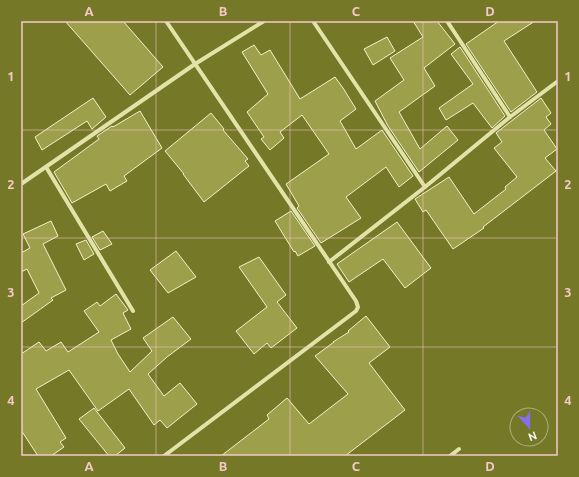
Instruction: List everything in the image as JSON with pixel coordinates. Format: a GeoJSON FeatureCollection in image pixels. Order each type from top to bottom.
{"type":"FeatureCollection","features":[{"type":"Feature","properties":{"kind":"street"},"geometry":{"type":"LineString","coordinates":[[164,456],[356,311],[358,307],[356,301],[166,21]]}},
{"type":"Feature","properties":{"kind":"street"},"geometry":{"type":"LineString","coordinates":[[21,184],[195,64],[264,21]]}},
{"type":"Feature","properties":{"kind":"street"},"geometry":{"type":"LineString","coordinates":[[313,21],[425,187]]}},
{"type":"Feature","properties":{"kind":"street"},"geometry":{"type":"LineString","coordinates":[[447,21],[510,117]]}},
{"type":"Feature","properties":{"kind":"street"},"geometry":{"type":"LineString","coordinates":[[329,262],[425,187],[510,117],[558,81]]}},
{"type":"Feature","properties":{"kind":"street"},"geometry":{"type":"LineString","coordinates":[[46,166],[133,311]]}},
{"type":"Feature","properties":{"kind":"street"},"geometry":{"type":"LineString","coordinates":[[450,456],[460,449]]}},
{"type":"Feature","properties":{"kind":"building"},"geometry":{"type":"Polygon","coordinates":[[[65,21],[123,21],[163,67],[130,95],[65,21]]]}},
{"type":"Feature","properties":{"kind":"building"},"geometry":{"type":"Polygon","coordinates":[[[413,21],[437,21],[455,44],[424,68],[435,86],[399,112],[420,149],[447,126],[458,140],[419,172],[388,126],[375,101],[404,80],[390,58],[423,37],[413,21]]]}},
{"type":"Feature","properties":{"kind":"building"},"geometry":{"type":"Polygon","coordinates":[[[499,21],[535,21],[504,41],[537,92],[511,112],[466,44],[499,21]]]}},
{"type":"Feature","properties":{"kind":"building"},"geometry":{"type":"Polygon","coordinates":[[[387,37],[395,51],[373,65],[364,49],[387,37]]]}},
{"type":"Feature","properties":{"kind":"building"},"geometry":{"type":"Polygon","coordinates":[[[254,45],[261,55],[270,50],[300,99],[335,77],[356,109],[340,121],[356,149],[382,130],[413,176],[399,187],[386,167],[346,197],[361,218],[321,243],[297,208],[299,206],[286,184],[329,154],[302,115],[280,132],[284,138],[270,150],[261,139],[264,137],[247,112],[268,94],[242,52],[254,45]]]}},
{"type":"Feature","properties":{"kind":"building"},"geometry":{"type":"Polygon","coordinates":[[[460,47],[505,116],[492,128],[473,103],[446,120],[439,108],[473,84],[451,54],[460,47]]]}},
{"type":"Feature","properties":{"kind":"building"},"geometry":{"type":"Polygon","coordinates":[[[93,98],[106,117],[92,129],[87,121],[42,150],[35,137],[93,98]]]}},
{"type":"Feature","properties":{"kind":"building"},"geometry":{"type":"Polygon","coordinates":[[[541,98],[551,113],[546,117],[551,124],[544,130],[557,149],[545,158],[556,171],[483,227],[484,228],[453,249],[426,210],[423,212],[415,199],[449,177],[474,214],[506,189],[505,187],[517,177],[494,148],[502,142],[496,133],[541,98]]]}},
{"type":"Feature","properties":{"kind":"building"},"geometry":{"type":"Polygon","coordinates":[[[140,111],[162,148],[124,176],[127,181],[110,191],[106,184],[72,203],[54,172],[99,139],[97,136],[140,111]]]}},
{"type":"Feature","properties":{"kind":"building"},"geometry":{"type":"Polygon","coordinates":[[[211,113],[224,129],[223,130],[248,159],[245,161],[249,166],[204,202],[165,151],[211,113]]]}},
{"type":"Feature","properties":{"kind":"building"},"geometry":{"type":"Polygon","coordinates":[[[291,211],[315,246],[298,256],[275,221],[291,211]]]}},
{"type":"Feature","properties":{"kind":"building"},"geometry":{"type":"Polygon","coordinates":[[[51,221],[58,236],[43,244],[66,290],[51,298],[53,300],[21,323],[21,306],[39,293],[27,269],[21,272],[21,253],[30,248],[23,234],[51,221]]]}},
{"type":"Feature","properties":{"kind":"building"},"geometry":{"type":"Polygon","coordinates":[[[397,222],[431,268],[405,288],[383,259],[349,282],[337,264],[397,222]]]}},
{"type":"Feature","properties":{"kind":"building"},"geometry":{"type":"Polygon","coordinates":[[[103,231],[112,244],[100,250],[92,237],[103,231]]]}},
{"type":"Feature","properties":{"kind":"building"},"geometry":{"type":"Polygon","coordinates":[[[86,240],[94,254],[84,260],[76,244],[86,240]]]}},
{"type":"Feature","properties":{"kind":"building"},"geometry":{"type":"Polygon","coordinates":[[[176,251],[196,277],[168,293],[150,270],[176,251]]]}},
{"type":"Feature","properties":{"kind":"building"},"geometry":{"type":"Polygon","coordinates":[[[259,257],[286,295],[277,302],[297,328],[271,348],[267,343],[254,354],[236,331],[267,307],[239,267],[259,257]]]}},
{"type":"Feature","properties":{"kind":"building"},"geometry":{"type":"Polygon","coordinates":[[[116,294],[128,310],[123,313],[131,329],[111,340],[130,372],[152,351],[143,338],[173,317],[191,339],[148,374],[164,396],[180,383],[197,404],[167,428],[160,420],[154,425],[129,389],[98,411],[69,370],[36,389],[66,438],[60,442],[64,447],[51,456],[38,456],[21,430],[21,354],[39,342],[46,351],[61,342],[68,352],[99,332],[84,311],[97,302],[100,306],[116,294]]]}},
{"type":"Feature","properties":{"kind":"building"},"geometry":{"type":"Polygon","coordinates":[[[366,316],[390,347],[369,363],[405,410],[345,456],[221,456],[269,419],[267,415],[287,398],[309,424],[348,394],[315,356],[349,332],[348,331],[366,316]]]}},
{"type":"Feature","properties":{"kind":"building"},"geometry":{"type":"Polygon","coordinates":[[[94,408],[125,448],[115,456],[109,456],[79,419],[94,408]]]}}]}
